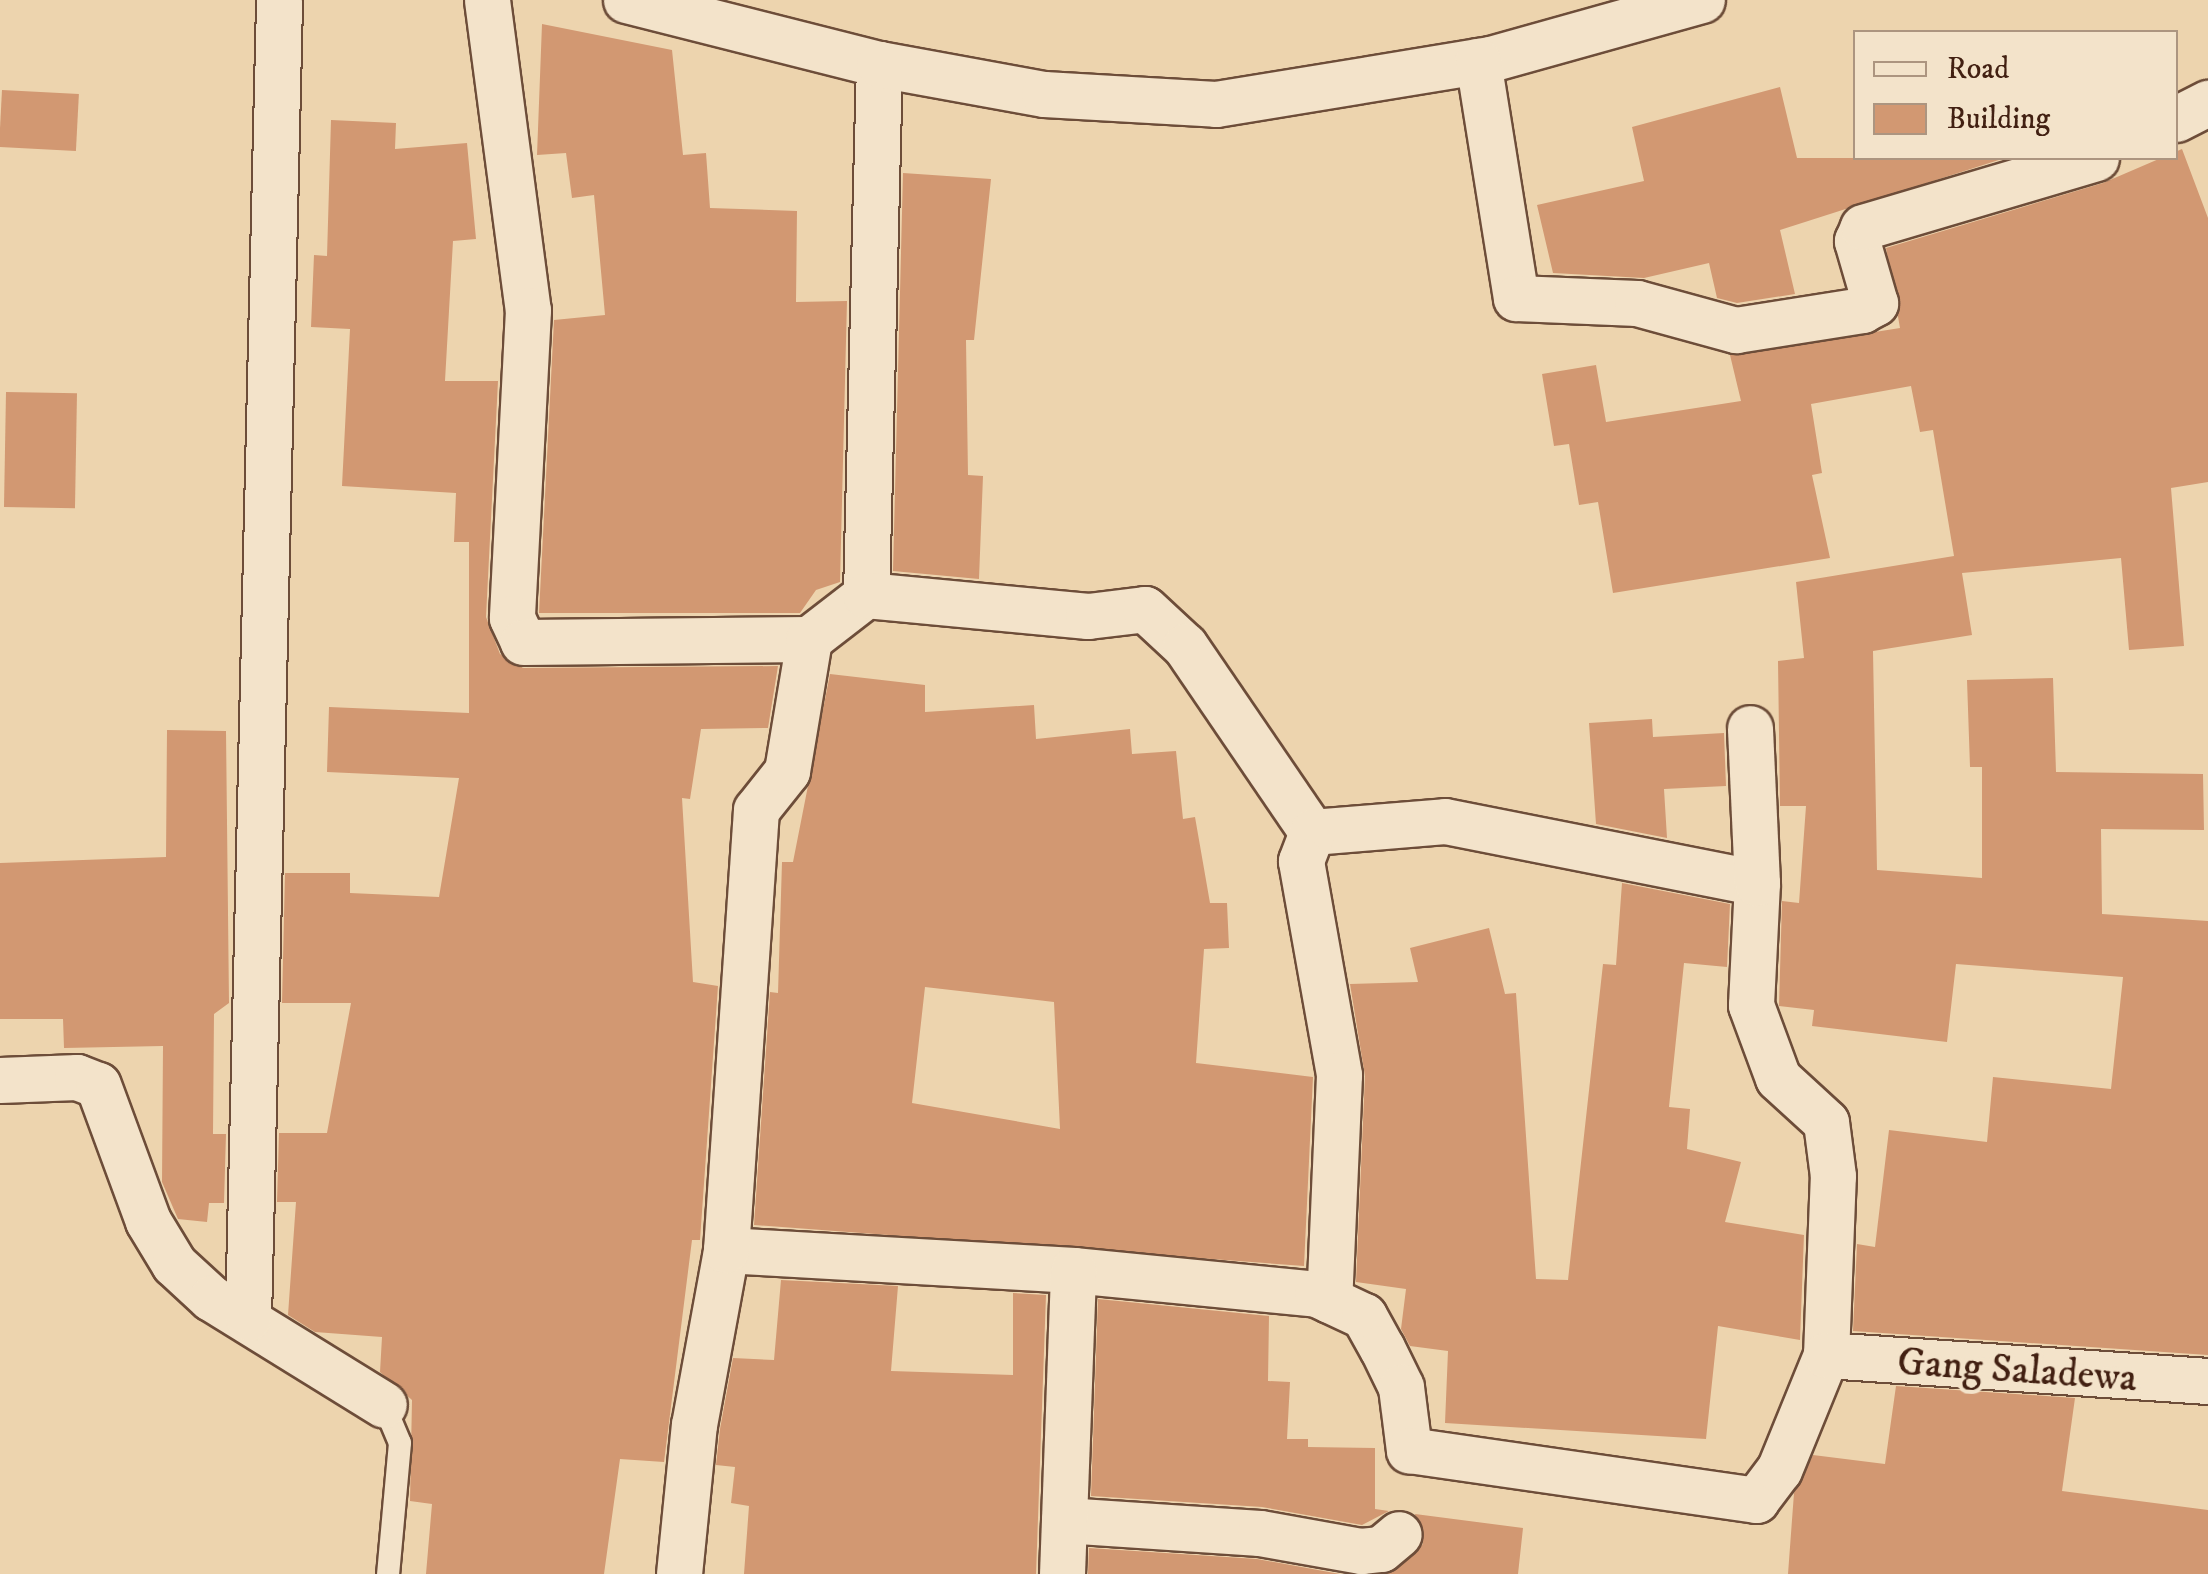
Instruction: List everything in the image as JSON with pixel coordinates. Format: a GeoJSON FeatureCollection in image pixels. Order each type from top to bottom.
{"type":"FeatureCollection","features":[{"type":"Feature","properties":{"kind":"street"},"geometry":{"type":"LineString","coordinates":[[248,1318],[279,0]]}},
{"type":"Feature","properties":{"kind":"street"},"geometry":{"type":"LineString","coordinates":[[487,0],[528,310],[512,618],[523,642],[808,639],[866,595],[1088,616],[1145,609],[1185,646],[1312,832]]}},
{"type":"Feature","properties":{"kind":"street"},"geometry":{"type":"LineString","coordinates":[[626,0],[879,64],[1044,94],[1216,104],[1478,61],[1702,0]]}},
{"type":"Feature","properties":{"kind":"street"},"geometry":{"type":"LineString","coordinates":[[1478,61],[1516,298],[1637,303],[1736,330],[1862,310],[1874,303],[1857,241],[1863,227],[2089,160]]}},
{"type":"Feature","properties":{"kind":"street"},"geometry":{"type":"LineString","coordinates":[[866,595],[879,64]]}},
{"type":"Feature","properties":{"kind":"street"},"geometry":{"type":"LineString","coordinates":[[2178,118],[2208,103]]}},
{"type":"Feature","properties":{"kind":"street"},"geometry":{"type":"LineString","coordinates":[[678,1574],[694,1425],[726,1250],[756,810],[787,771],[808,639]]}},
{"type":"Feature","properties":{"kind":"street"},"geometry":{"type":"LineString","coordinates":[[726,1250],[1074,1270],[1328,1300],[1364,1316],[1382,1348],[1402,1387],[1409,1450],[1756,1500],[1779,1470],[1826,1355],[1832,1176],[1826,1122],[1778,1078],[1761,1042],[1752,1005],[1757,882],[1750,728]]}},
{"type":"Feature","properties":{"kind":"street"},"geometry":{"type":"LineString","coordinates":[[1312,832],[1445,821],[1481,834],[1757,882]]}},
{"type":"Feature","properties":{"kind":"street"},"geometry":{"type":"LineString","coordinates":[[1312,832],[1300,862],[1340,1076],[1328,1300]]}},
{"type":"Feature","properties":{"kind":"street"},"geometry":{"type":"LineString","coordinates":[[0,1080],[77,1077],[98,1086],[148,1221],[174,1264],[248,1318],[384,1405]]}},
{"type":"Feature","properties":{"kind":"street"},"geometry":{"type":"LineString","coordinates":[[1062,1574],[1074,1270]]}},
{"type":"Feature","properties":{"kind":"street","name":"Gang Saladewa"},"geometry":{"type":"LineString","coordinates":[[1826,1355],[2208,1381]]}},
{"type":"Feature","properties":{"kind":"street"},"geometry":{"type":"LineString","coordinates":[[1064,1520],[1260,1533],[1361,1551],[1381,1549],[1399,1534]]}},
{"type":"Feature","properties":{"kind":"lane"},"geometry":{"type":"LineString","coordinates":[[384,1405],[400,1443],[388,1574]]}},
{"type":"Feature","properties":{"kind":"building"},"geometry":{"type":"Polygon","coordinates":[[[542,24],[672,50],[683,155],[706,153],[710,208],[797,211],[796,302],[847,301],[840,582],[816,590],[800,613],[539,613],[554,320],[605,315],[594,195],[572,198],[566,153],[537,155],[542,24]]]}},
{"type":"Feature","properties":{"kind":"building"},"geometry":{"type":"Polygon","coordinates":[[[1780,87],[1797,158],[1999,160],[1780,230],[1795,294],[1737,303],[1717,298],[1709,263],[1644,278],[1553,273],[1537,205],[1644,181],[1632,127],[1780,87]]]}},
{"type":"Feature","properties":{"kind":"building"},"geometry":{"type":"Polygon","coordinates":[[[2,90],[79,94],[76,151],[0,147],[2,90]]]}},
{"type":"Feature","properties":{"kind":"building"},"geometry":{"type":"Polygon","coordinates":[[[331,120],[396,123],[395,149],[467,143],[476,239],[453,241],[445,381],[498,381],[486,617],[500,654],[523,668],[778,666],[768,728],[701,729],[690,799],[682,798],[693,982],[718,986],[700,1240],[692,1240],[664,1462],[620,1459],[604,1574],[426,1574],[432,1504],[410,1501],[412,1400],[380,1372],[382,1337],[315,1332],[288,1315],[296,1202],[277,1202],[279,1133],[327,1133],[351,1003],[282,1003],[285,873],[350,873],[350,893],[439,897],[459,778],[327,772],[329,707],[469,713],[469,542],[454,542],[456,493],[342,486],[350,329],[311,327],[314,255],[327,256],[331,120]]]}},
{"type":"Feature","properties":{"kind":"building"},"geometry":{"type":"Polygon","coordinates":[[[2182,149],[2208,218],[2208,482],[2171,488],[2184,646],[2129,650],[2121,558],[1962,573],[1972,635],[1873,651],[1877,870],[1982,878],[1982,767],[1970,767],[1967,680],[2053,678],[2056,772],[2203,774],[2204,830],[2101,829],[2102,914],[2208,921],[2208,1355],[1853,1331],[1857,1244],[1875,1247],[1889,1130],[1987,1142],[1993,1077],[2111,1089],[2123,977],[1956,964],[1947,1042],[1812,1026],[1814,1010],[1779,1006],[1782,901],[1799,903],[1806,806],[1780,806],[1778,661],[1804,658],[1796,582],[1954,556],[1933,430],[1920,432],[1911,386],[1811,404],[1822,473],[1812,475],[1830,558],[1613,593],[1598,502],[1579,505],[1569,444],[1554,446],[1542,374],[1596,365],[1606,422],[1741,401],[1730,355],[1900,328],[1886,248],[2103,183],[2156,160],[2178,160],[2178,151],[2182,149]]]}},
{"type":"Feature","properties":{"kind":"building"},"geometry":{"type":"Polygon","coordinates":[[[903,173],[991,179],[974,340],[966,340],[968,475],[983,476],[979,579],[893,571],[903,173]]]}},
{"type":"Feature","properties":{"kind":"building"},"geometry":{"type":"Polygon","coordinates":[[[6,392],[77,393],[75,508],[4,507],[6,392]]]}},
{"type":"Feature","properties":{"kind":"building"},"geometry":{"type":"Polygon","coordinates":[[[830,674],[925,685],[925,712],[1034,705],[1036,739],[1130,729],[1132,754],[1176,751],[1183,819],[1195,817],[1210,903],[1227,903],[1229,948],[1204,949],[1196,1063],[1313,1077],[1304,1266],[754,1225],[770,992],[778,993],[782,862],[793,862],[830,674]],[[925,987],[912,1103],[1060,1129],[1054,1002],[925,987]]]}},
{"type":"Feature","properties":{"kind":"building"},"geometry":{"type":"Polygon","coordinates":[[[1652,719],[1653,737],[1724,733],[1726,786],[1664,789],[1667,838],[1596,824],[1589,723],[1652,719]]]}},
{"type":"Feature","properties":{"kind":"building"},"geometry":{"type":"Polygon","coordinates":[[[167,730],[226,731],[229,1003],[214,1014],[213,1134],[226,1134],[224,1203],[209,1203],[207,1222],[178,1219],[162,1182],[163,1046],[64,1048],[63,1019],[0,1019],[0,863],[166,857],[167,730]]]}},
{"type":"Feature","properties":{"kind":"building"},"geometry":{"type":"Polygon","coordinates":[[[1622,883],[1730,904],[1727,967],[1684,963],[1669,1107],[1690,1109],[1687,1149],[1741,1162],[1725,1222],[1804,1235],[1800,1340],[1718,1326],[1706,1439],[1445,1423],[1448,1351],[1410,1346],[1401,1329],[1406,1289],[1356,1282],[1365,1076],[1350,984],[1418,982],[1410,948],[1489,928],[1505,994],[1516,993],[1536,1279],[1568,1280],[1603,964],[1616,965],[1622,883]]]}},
{"type":"Feature","properties":{"kind":"building"},"geometry":{"type":"Polygon","coordinates":[[[781,1280],[898,1286],[891,1371],[1013,1375],[1013,1293],[1046,1295],[1036,1574],[744,1574],[749,1506],[731,1503],[735,1467],[716,1465],[720,1429],[733,1358],[774,1360],[781,1280]]]}},
{"type":"Feature","properties":{"kind":"building"},"geometry":{"type":"Polygon","coordinates":[[[1098,1299],[1269,1316],[1268,1381],[1290,1382],[1287,1439],[1308,1439],[1308,1447],[1375,1448],[1375,1509],[1389,1511],[1362,1525],[1262,1507],[1091,1496],[1098,1299]]]}},
{"type":"Feature","properties":{"kind":"building"},"geometry":{"type":"Polygon","coordinates":[[[1896,1386],[2075,1398],[2062,1491],[2208,1510],[2208,1574],[1788,1574],[1794,1493],[1813,1455],[1885,1464],[1896,1386]]]}},
{"type":"Feature","properties":{"kind":"building"},"geometry":{"type":"Polygon","coordinates":[[[1415,1514],[1523,1528],[1518,1574],[1387,1574],[1423,1544],[1415,1514]]]}},
{"type":"Feature","properties":{"kind":"building"},"geometry":{"type":"Polygon","coordinates":[[[1089,1548],[1257,1559],[1340,1574],[1088,1574],[1089,1548]]]}}]}
